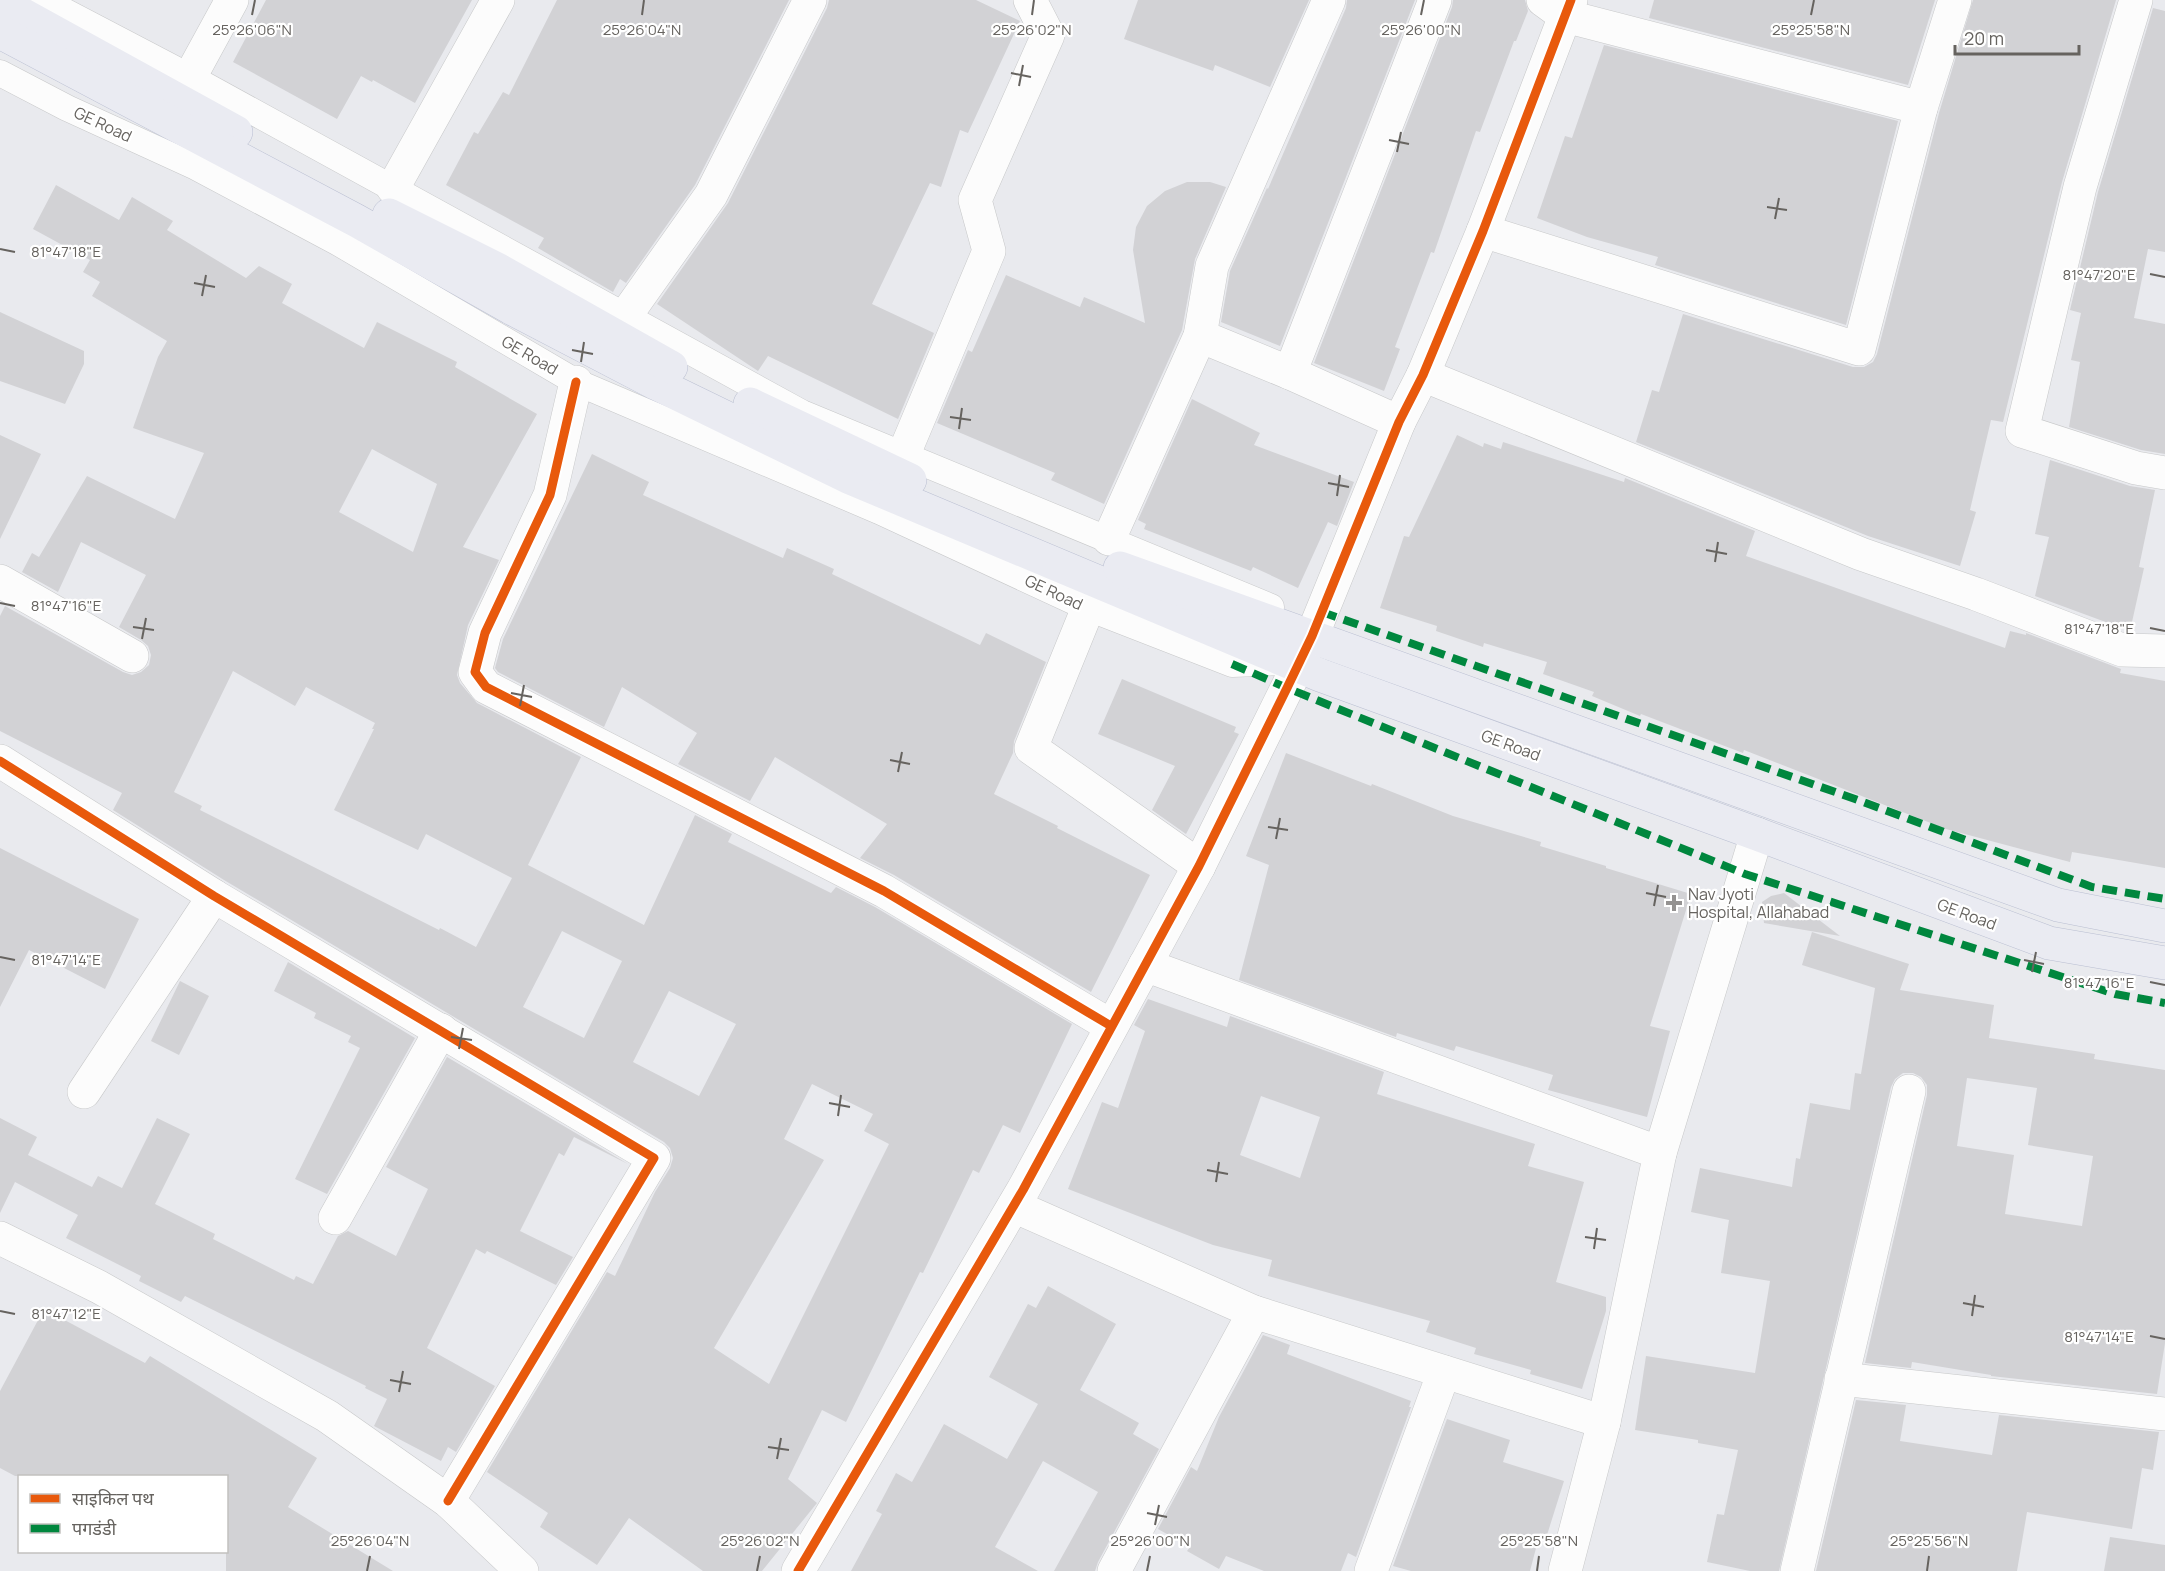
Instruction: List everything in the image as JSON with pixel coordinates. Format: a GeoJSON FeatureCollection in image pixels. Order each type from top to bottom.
{"type":"FeatureCollection","features":[{"type":"Feature","properties":{"kind":"main road"},"geometry":{"type":"LineString","coordinates":[[0,2],[26,25],[357,221],[522,313],[668,390],[848,477],[1292,664]]}},
{"type":"Feature","properties":{"kind":"main road"},"geometry":{"type":"LineString","coordinates":[[26,25],[354,197],[499,270],[680,372],[911,480],[1119,568],[2058,905],[2165,926]]}},
{"type":"Feature","properties":{"kind":"main road","name":"GE Road"},"geometry":{"type":"LineString","coordinates":[[1292,664],[2049,943],[2165,963]]}},
{"type":"Feature","properties":{"kind":"street"},"geometry":{"type":"LineString","coordinates":[[190,77],[232,0]]}},
{"type":"Feature","properties":{"kind":"street"},"geometry":{"type":"LineString","coordinates":[[393,188],[498,0]]}},
{"type":"Feature","properties":{"kind":"street"},"geometry":{"type":"LineString","coordinates":[[626,315],[711,195],[810,0]]}},
{"type":"Feature","properties":{"kind":"street"},"geometry":{"type":"LineString","coordinates":[[903,456],[989,251],[975,200],[1048,35],[1030,0]]}},
{"type":"Feature","properties":{"kind":"street"},"geometry":{"type":"LineString","coordinates":[[1109,539],[1200,336],[1212,266],[1329,0]]}},
{"type":"Feature","properties":{"kind":"street"},"geometry":{"type":"LineString","coordinates":[[1290,373],[1435,0]]}},
{"type":"Feature","properties":{"kind":"street"},"geometry":{"type":"LineString","coordinates":[[1483,231],[1859,349],[1921,108],[1955,0]]}},
{"type":"Feature","properties":{"kind":"street"},"geometry":{"type":"LineString","coordinates":[[2136,0],[2080,187],[2022,431],[2136,468],[2165,473]]}},
{"type":"Feature","properties":{"kind":"street"},"geometry":{"type":"LineString","coordinates":[[798,1571],[1014,1206],[1199,866],[1292,664],[1312,636],[1399,422],[1423,375],[1483,231],[1560,5],[1921,108]]}},
{"type":"Feature","properties":{"kind":"street"},"geometry":{"type":"LineString","coordinates":[[1200,336],[1399,422]]}},
{"type":"Feature","properties":{"kind":"street"},"geometry":{"type":"LineString","coordinates":[[1423,375],[1861,554],[1976,594],[2121,650],[2165,651]]}},
{"type":"Feature","properties":{"kind":"street"},"geometry":{"type":"LineString","coordinates":[[576,382],[550,495],[485,633],[475,672],[486,687],[884,891],[1111,1026]]}},
{"type":"Feature","properties":{"kind":"street"},"geometry":{"type":"LineString","coordinates":[[0,581],[132,656]]}},
{"type":"Feature","properties":{"kind":"street"},"geometry":{"type":"LineString","coordinates":[[1088,608],[1031,748],[1199,866]]}},
{"type":"Feature","properties":{"kind":"street"},"geometry":{"type":"LineString","coordinates":[[0,761],[214,896],[654,1158],[448,1501]]}},
{"type":"Feature","properties":{"kind":"street"},"geometry":{"type":"LineString","coordinates":[[1565,1571],[1604,1422],[1660,1153],[1756,834]]}},
{"type":"Feature","properties":{"kind":"street"},"geometry":{"type":"LineString","coordinates":[[84,1092],[214,896]]}},
{"type":"Feature","properties":{"kind":"street"},"geometry":{"type":"LineString","coordinates":[[1145,965],[1660,1153]]}},
{"type":"Feature","properties":{"kind":"street"},"geometry":{"type":"LineString","coordinates":[[334,1218],[441,1030]]}},
{"type":"Feature","properties":{"kind":"street"},"geometry":{"type":"LineString","coordinates":[[1797,1571],[1909,1091]]}},
{"type":"Feature","properties":{"kind":"street"},"geometry":{"type":"LineString","coordinates":[[1014,1206],[1254,1312],[1604,1422]]}},
{"type":"Feature","properties":{"kind":"street"},"geometry":{"type":"LineString","coordinates":[[0,1238],[99,1287],[327,1416],[448,1501],[522,1571]]}},
{"type":"Feature","properties":{"kind":"street"},"geometry":{"type":"LineString","coordinates":[[1114,1571],[1254,1312]]}},
{"type":"Feature","properties":{"kind":"street"},"geometry":{"type":"LineString","coordinates":[[1371,1571],[1444,1372]]}},
{"type":"Feature","properties":{"kind":"street"},"geometry":{"type":"LineString","coordinates":[[1841,1379],[2165,1413]]}},
{"type":"Feature","properties":{"kind":"lane"},"geometry":{"type":"LineString","coordinates":[[26,25],[190,77],[802,412],[903,456],[1276,609],[1312,636]]}},
{"type":"Feature","properties":{"kind":"lane","name":"GE Road"},"geometry":{"type":"LineString","coordinates":[[0,73],[67,108],[196,167],[327,237],[576,382],[879,511],[1088,608],[1232,664],[1292,664]]}},
{"type":"Feature","properties":{"kind":"building"},"geometry":{"type":"Polygon","coordinates":[[[266,0],[472,0],[415,103],[361,76],[337,119],[233,62],[266,0]]]}},
{"type":"Feature","properties":{"kind":"building"},"geometry":{"type":"Polygon","coordinates":[[[557,0],[789,0],[695,185],[626,283],[620,279],[613,292],[538,248],[544,238],[446,185],[474,132],[478,134],[503,92],[509,95],[557,0]]]}},
{"type":"Feature","properties":{"kind":"building"},"geometry":{"type":"Polygon","coordinates":[[[829,0],[976,0],[1020,21],[968,133],[960,130],[941,187],[930,183],[872,304],[934,333],[898,419],[768,356],[758,371],[657,304],[728,203],[829,0]]]}},
{"type":"Feature","properties":{"kind":"building"},"geometry":{"type":"Polygon","coordinates":[[[1138,0],[1309,0],[1270,87],[1215,65],[1213,71],[1124,39],[1138,0]]]}},
{"type":"Feature","properties":{"kind":"building"},"geometry":{"type":"Polygon","coordinates":[[[1347,0],[1415,0],[1280,346],[1221,322],[1230,271],[1268,189],[1346,8],[1347,0]]]}},
{"type":"Feature","properties":{"kind":"building"},"geometry":{"type":"Polygon","coordinates":[[[1453,0],[1525,0],[1528,11],[1516,41],[1514,41],[1480,132],[1476,131],[1434,253],[1431,252],[1395,347],[1400,349],[1384,391],[1314,363],[1453,0]]]}},
{"type":"Feature","properties":{"kind":"building"},"geometry":{"type":"Polygon","coordinates":[[[1654,0],[1935,0],[1908,85],[1649,18],[1654,0]]]}},
{"type":"Feature","properties":{"kind":"building"},"geometry":{"type":"Polygon","coordinates":[[[1973,0],[2116,0],[2062,182],[2003,422],[1991,420],[1970,510],[1976,512],[1960,566],[1868,536],[1636,442],[1652,390],[1659,392],[1683,314],[1853,367],[1864,367],[1873,362],[1877,354],[1939,113],[1973,0]]]}},
{"type":"Feature","properties":{"kind":"building"},"geometry":{"type":"Polygon","coordinates":[[[2153,8],[2165,11],[2165,252],[2148,249],[2134,318],[2165,324],[2165,454],[2141,450],[2069,427],[2080,362],[2071,360],[2081,313],[2070,310],[2098,192],[2153,8]]]}},
{"type":"Feature","properties":{"kind":"building"},"geometry":{"type":"Polygon","coordinates":[[[1604,45],[1898,121],[1846,325],[1655,265],[1658,257],[1587,237],[1537,218],[1565,136],[1572,138],[1604,45]]]}},
{"type":"Feature","properties":{"kind":"building"},"geometry":{"type":"Polygon","coordinates":[[[1187,182],[1210,182],[1226,187],[1195,259],[1182,330],[1104,504],[1051,480],[1055,473],[937,423],[968,350],[972,352],[1006,275],[1080,307],[1084,297],[1145,323],[1133,250],[1136,227],[1147,206],[1165,191],[1187,182]]]}},
{"type":"Feature","properties":{"kind":"building"},"geometry":{"type":"Polygon","coordinates":[[[56,185],[119,220],[132,197],[173,221],[167,230],[246,278],[259,266],[292,284],[282,303],[364,348],[377,322],[457,362],[455,367],[537,414],[463,547],[499,560],[468,625],[457,675],[460,683],[477,703],[581,757],[528,865],[644,925],[695,815],[732,834],[728,842],[831,893],[836,887],[875,907],[1072,1024],[1020,1133],[1003,1125],[979,1173],[973,1170],[846,1422],[822,1410],[788,1479],[817,1503],[762,1571],[703,1571],[629,1518],[597,1565],[540,1527],[548,1513],[487,1472],[607,1272],[615,1276],[655,1192],[670,1168],[673,1158],[670,1148],[664,1142],[224,880],[113,810],[122,793],[0,731],[0,616],[5,606],[123,672],[132,675],[141,672],[149,665],[151,655],[148,646],[119,627],[146,575],[81,542],[58,592],[22,572],[32,553],[39,557],[87,476],[175,519],[204,453],[133,428],[158,357],[167,341],[92,296],[100,282],[83,272],[90,260],[33,229],[56,185]],[[372,449],[339,512],[413,552],[437,484],[372,449]],[[233,671],[174,792],[202,806],[200,810],[476,947],[512,878],[426,834],[418,850],[334,810],[375,723],[306,687],[295,706],[233,671]],[[562,931],[523,1007],[584,1038],[622,961],[562,931]],[[669,991],[633,1062],[699,1096],[736,1024],[669,991]],[[812,1084],[784,1139],[824,1160],[714,1348],[769,1384],[889,1144],[864,1131],[873,1114],[812,1084]]]}},
{"type":"Feature","properties":{"kind":"building"},"geometry":{"type":"Polygon","coordinates":[[[0,312],[84,351],[84,364],[65,404],[0,381],[0,312]]]}},
{"type":"Feature","properties":{"kind":"building"},"geometry":{"type":"Polygon","coordinates":[[[1192,399],[1260,433],[1254,445],[1354,482],[1337,526],[1328,522],[1298,588],[1253,567],[1251,571],[1144,529],[1146,524],[1138,520],[1192,399]]]}},
{"type":"Feature","properties":{"kind":"building"},"geometry":{"type":"Polygon","coordinates":[[[0,435],[41,454],[0,539],[0,435]]]}},
{"type":"Feature","properties":{"kind":"building"},"geometry":{"type":"Polygon","coordinates":[[[1457,435],[1483,447],[1484,443],[1501,449],[1503,442],[1624,482],[1625,478],[1755,531],[1746,556],[2005,648],[2010,631],[2026,635],[2026,633],[2121,669],[2120,673],[2165,681],[2165,868],[2072,852],[2070,862],[1946,829],[1744,750],[1743,753],[1592,696],[1594,692],[1543,674],[1547,662],[1484,643],[1483,647],[1436,631],[1437,626],[1380,608],[1404,536],[1409,537],[1457,435]]]}},
{"type":"Feature","properties":{"kind":"building"},"geometry":{"type":"Polygon","coordinates":[[[592,454],[649,482],[643,495],[783,558],[787,548],[834,569],[832,574],[980,645],[986,633],[1046,662],[1014,741],[1013,753],[994,794],[1150,875],[1091,992],[894,875],[860,858],[887,824],[775,757],[750,801],[678,764],[697,733],[622,687],[604,727],[498,672],[495,668],[503,639],[592,454]]]}},
{"type":"Feature","properties":{"kind":"building"},"geometry":{"type":"Polygon","coordinates":[[[2050,460],[2130,486],[2155,490],[2139,567],[2144,568],[2130,631],[2035,596],[2049,537],[2035,534],[2050,460]]]}},
{"type":"Feature","properties":{"kind":"building"},"geometry":{"type":"Polygon","coordinates":[[[1122,679],[1236,727],[1234,732],[1239,734],[1186,834],[1152,810],[1175,766],[1098,734],[1122,679]]]}},
{"type":"Feature","properties":{"kind":"building"},"geometry":{"type":"Polygon","coordinates":[[[1286,753],[1453,816],[1541,842],[1540,846],[1691,894],[1650,1026],[1670,1031],[1647,1117],[1548,1090],[1553,1075],[1456,1046],[1454,1051],[1397,1033],[1396,1037],[1239,980],[1269,865],[1246,856],[1286,753]]]}},
{"type":"Feature","properties":{"kind":"building"},"geometry":{"type":"Polygon","coordinates":[[[0,848],[139,919],[105,989],[29,950],[0,1007],[0,848]]]}},
{"type":"Feature","properties":{"kind":"building"},"geometry":{"type":"Polygon","coordinates":[[[1784,893],[1840,936],[1764,923],[1762,902],[1771,896],[1784,893]]]}},
{"type":"Feature","properties":{"kind":"building"},"geometry":{"type":"Polygon","coordinates":[[[1812,932],[1909,964],[1900,990],[1994,1005],[1989,1038],[2095,1054],[2094,1059],[2165,1070],[2165,1343],[2157,1394],[1991,1376],[1912,1362],[1911,1368],[1865,1363],[1927,1095],[1927,1085],[1921,1077],[1913,1073],[1903,1073],[1895,1079],[1891,1087],[1779,1571],[1750,1571],[1707,1562],[1717,1514],[1724,1515],[1738,1450],[1698,1443],[1698,1440],[1635,1430],[1646,1356],[1755,1373],[1770,1281],[1721,1273],[1729,1220],[1691,1212],[1700,1168],[1792,1187],[1796,1158],[1800,1159],[1810,1103],[1850,1110],[1855,1073],[1861,1074],[1875,988],[1802,965],[1812,932]],[[1967,1078],[1957,1146],[2014,1155],[2005,1214],[2082,1226],[2093,1156],[2028,1145],[2037,1088],[1967,1078]]]}},
{"type":"Feature","properties":{"kind":"building"},"geometry":{"type":"Polygon","coordinates":[[[288,962],[415,1038],[327,1194],[295,1179],[360,1048],[348,1042],[351,1036],[314,1018],[316,1013],[274,991],[288,962]]]}},
{"type":"Feature","properties":{"kind":"building"},"geometry":{"type":"Polygon","coordinates":[[[180,981],[209,996],[179,1055],[151,1041],[180,981]]]}},
{"type":"Feature","properties":{"kind":"building"},"geometry":{"type":"Polygon","coordinates":[[[1148,999],[1227,1027],[1230,1016],[1384,1072],[1377,1094],[1535,1144],[1528,1166],[1584,1182],[1556,1282],[1606,1297],[1606,1311],[1582,1389],[1530,1374],[1531,1370],[1474,1354],[1476,1348],[1426,1332],[1430,1321],[1268,1276],[1272,1260],[1213,1245],[1068,1189],[1102,1102],[1118,1108],[1145,1031],[1134,1025],[1148,999]],[[1261,1096],[1240,1155],[1300,1178],[1320,1117],[1261,1096]]]}},
{"type":"Feature","properties":{"kind":"building"},"geometry":{"type":"Polygon","coordinates":[[[447,1057],[628,1164],[574,1137],[564,1156],[559,1153],[520,1231],[573,1257],[556,1285],[487,1251],[485,1254],[476,1249],[427,1348],[495,1386],[456,1452],[448,1447],[441,1461],[374,1426],[387,1399],[365,1388],[366,1386],[185,1296],[181,1302],[139,1281],[141,1276],[66,1238],[78,1215],[15,1182],[0,1213],[0,1118],[37,1137],[28,1155],[92,1187],[98,1176],[122,1188],[157,1118],[190,1134],[155,1204],[215,1234],[213,1239],[294,1280],[296,1276],[313,1284],[338,1236],[348,1231],[396,1256],[428,1189],[386,1167],[447,1057]]]}},
{"type":"Feature","properties":{"kind":"building"},"geometry":{"type":"Polygon","coordinates":[[[1048,1286],[1116,1324],[1080,1390],[1139,1423],[1133,1434],[1159,1449],[1095,1571],[1054,1571],[1098,1492],[1043,1461],[995,1547],[1038,1571],[851,1571],[882,1514],[876,1511],[896,1473],[912,1482],[944,1424],[1007,1459],[1038,1404],[989,1377],[1028,1304],[1036,1308],[1048,1286]]]}},
{"type":"Feature","properties":{"kind":"building"},"geometry":{"type":"Polygon","coordinates":[[[44,1309],[145,1363],[150,1356],[317,1458],[288,1507],[393,1571],[226,1571],[228,1475],[15,1476],[0,1468],[0,1391],[44,1309]]]}},
{"type":"Feature","properties":{"kind":"building"},"geometry":{"type":"Polygon","coordinates":[[[1263,1335],[1290,1345],[1287,1354],[1411,1401],[1409,1407],[1411,1407],[1356,1557],[1348,1553],[1341,1571],[1264,1571],[1226,1556],[1219,1569],[1187,1551],[1190,1547],[1158,1529],[1191,1467],[1197,1471],[1219,1417],[1263,1335]]]}},
{"type":"Feature","properties":{"kind":"building"},"geometry":{"type":"Polygon","coordinates":[[[1856,1400],[1906,1405],[1900,1441],[1992,1455],[1999,1415],[2159,1432],[2153,1470],[2142,1468],[2132,1529],[2027,1512],[2017,1571],[1816,1571],[1856,1400]]]}},
{"type":"Feature","properties":{"kind":"building"},"geometry":{"type":"Polygon","coordinates":[[[1447,1419],[1510,1440],[1503,1462],[1564,1481],[1547,1535],[1540,1533],[1530,1571],[1411,1571],[1393,1566],[1447,1419]]]}},
{"type":"Feature","properties":{"kind":"building"},"geometry":{"type":"Polygon","coordinates":[[[2110,1537],[2165,1545],[2165,1571],[2104,1571],[2110,1537]]]}},
{"type":"Feature","properties":{"kind":"marked path"},"geometry":{"type":"LineString","coordinates":[[1322,612],[1855,799],[2092,887],[2165,899]]}},
{"type":"Feature","properties":{"kind":"marked path"},"geometry":{"type":"LineString","coordinates":[[1232,664],[1745,874],[2115,994],[2165,1003]]}},
{"type":"Feature","properties":{"kind":"cycle path"},"geometry":{"type":"LineString","coordinates":[[798,1571],[1023,1190],[1199,866],[1287,688],[1312,636],[1399,422],[1423,375],[1483,231],[1571,0]]}},
{"type":"Feature","properties":{"kind":"cycle path"},"geometry":{"type":"LineString","coordinates":[[576,382],[550,495],[485,633],[475,672],[486,687],[884,891],[1111,1026]]}},
{"type":"Feature","properties":{"kind":"cycle path"},"geometry":{"type":"LineString","coordinates":[[0,761],[214,896],[654,1158],[448,1501]]}},
{"type":"Feature","properties":{"kind":"place","name":"Nav Jyoti Hospital, Allahabad"},"geometry":{"type":"Point","coordinates":[1674,903]}}]}
